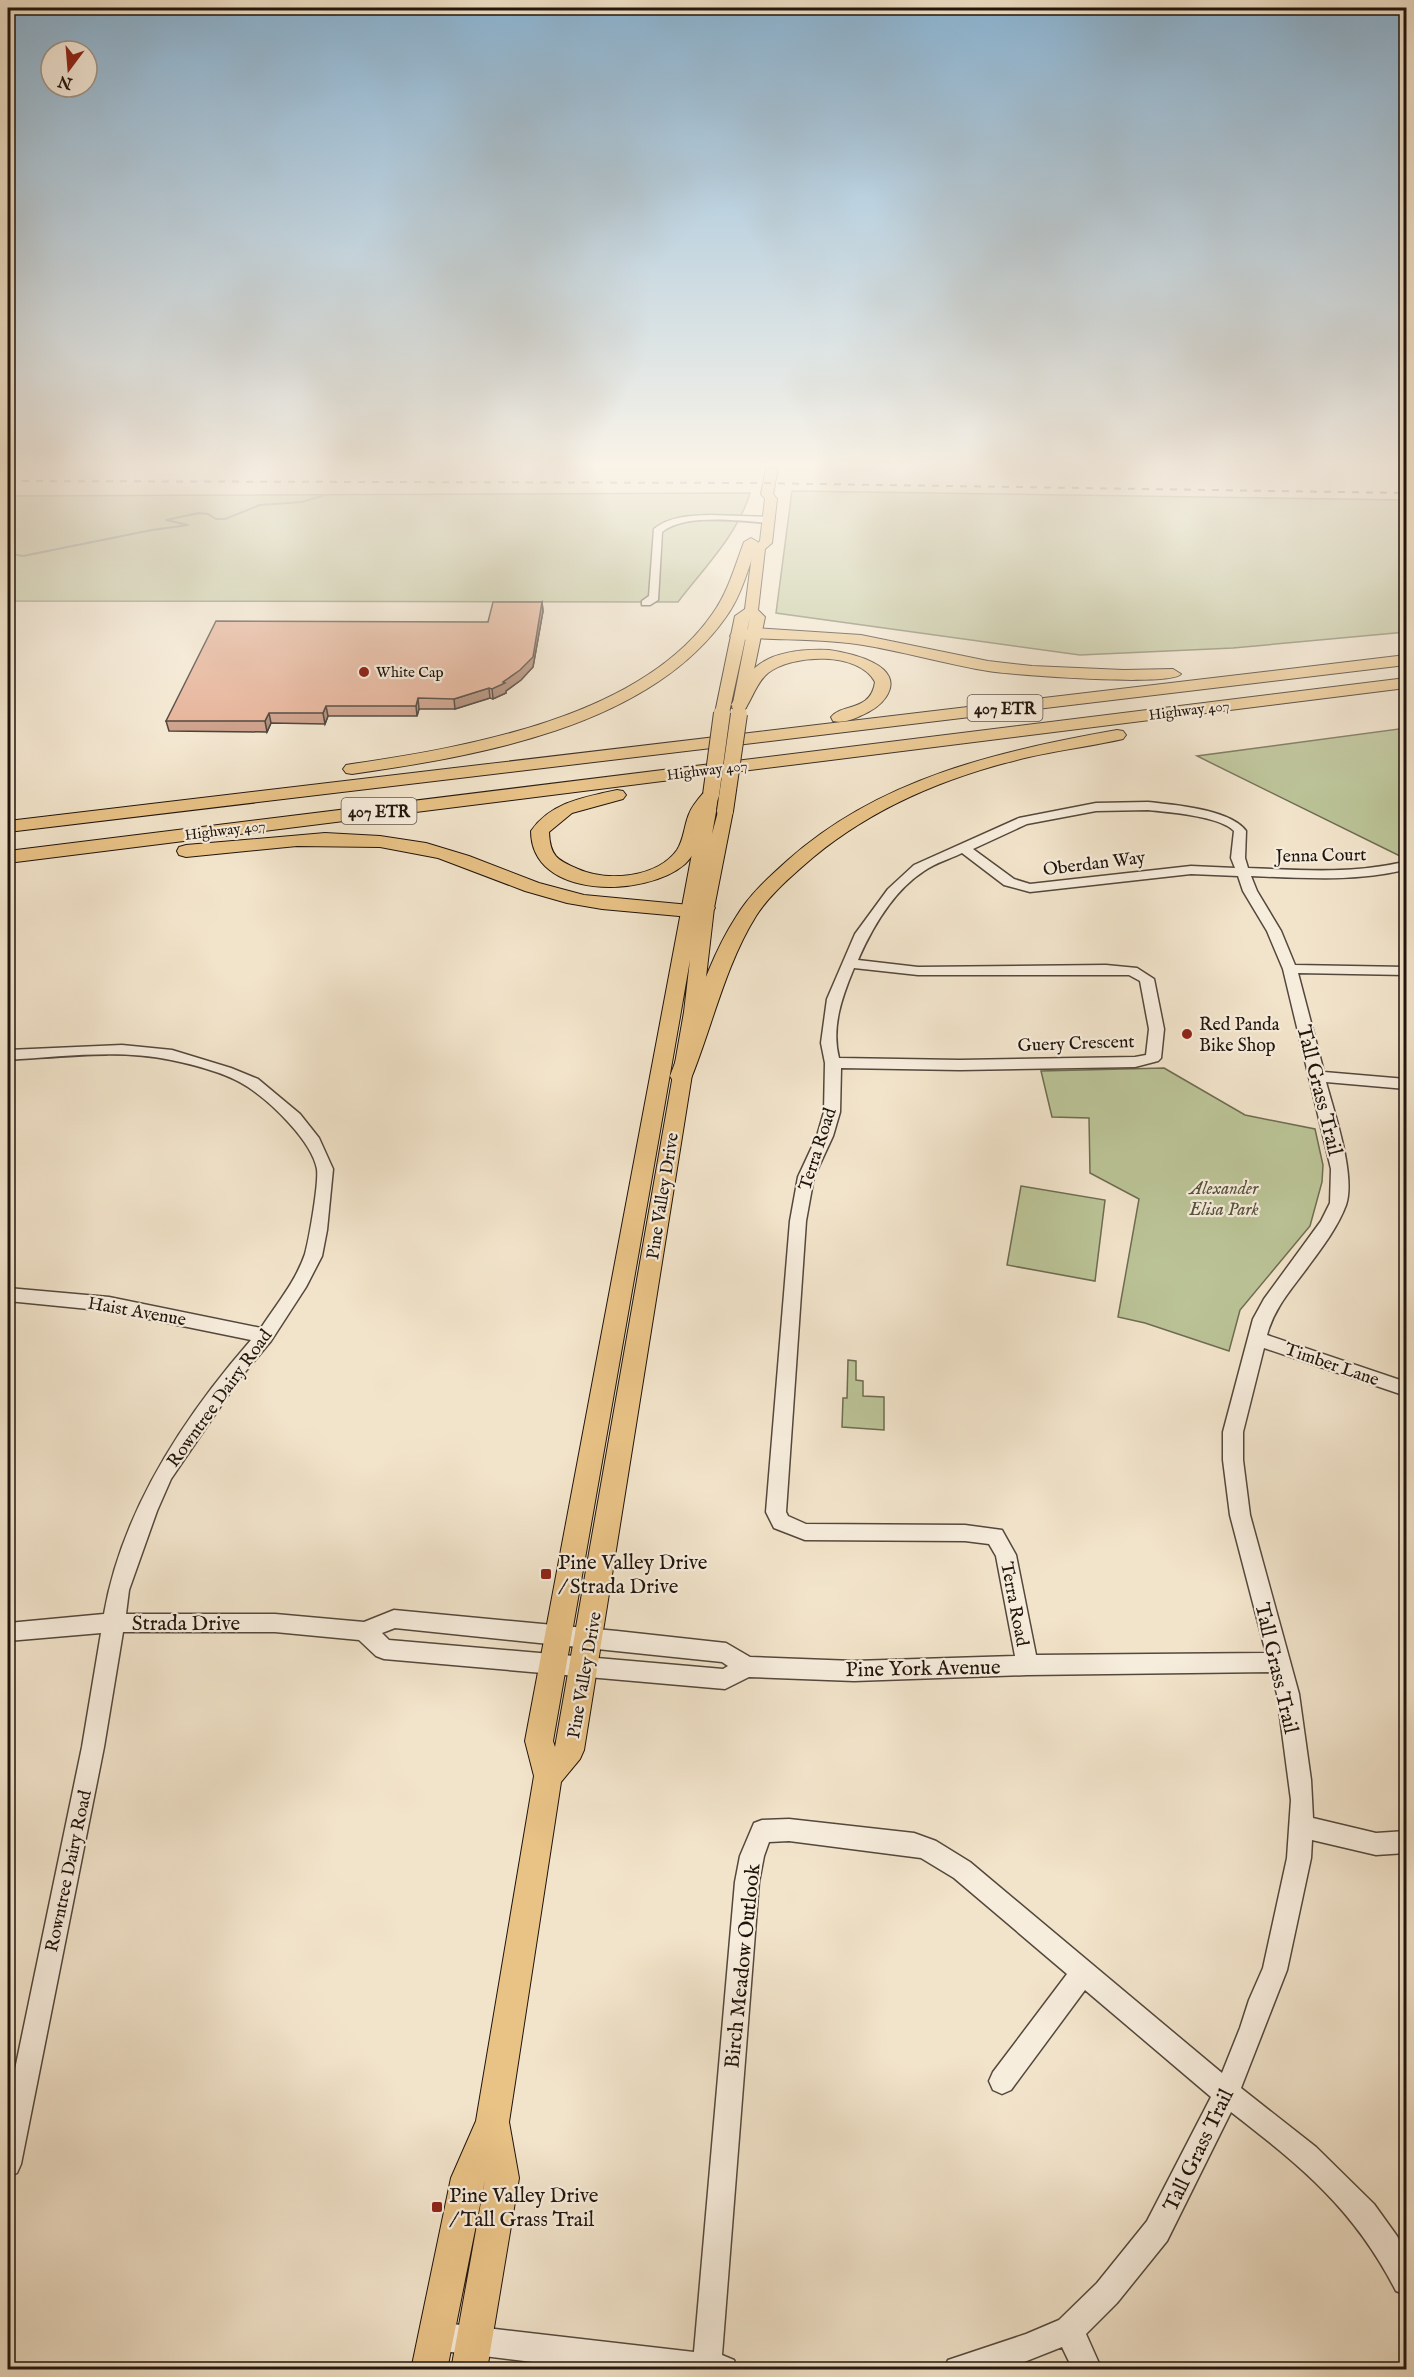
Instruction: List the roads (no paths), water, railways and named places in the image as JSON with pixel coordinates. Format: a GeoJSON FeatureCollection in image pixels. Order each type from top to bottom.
{"type":"FeatureCollection","features":[{"type":"Feature","properties":{"kind":"highway"},"geometry":{"type":"LineString","coordinates":[[8,820],[449,754],[561,725],[620,698],[685,656],[728,603],[739,579]]}},
{"type":"Feature","properties":{"kind":"highway"},"geometry":{"type":"LineString","coordinates":[[746,635],[861,640],[988,666],[1078,674],[1149,675],[1291,664],[1370,665]]}},
{"type":"Feature","properties":{"kind":"highway"},"geometry":{"type":"LineString","coordinates":[[639,751],[844,717],[868,708],[878,699],[883,688],[880,676],[861,662],[831,656],[802,655],[785,658],[763,669],[756,676],[739,710]]}},
{"type":"Feature","properties":{"kind":"highway","name":"Highway 407"},"geometry":{"type":"LineString","coordinates":[[8,827],[1407,660]]}},
{"type":"Feature","properties":{"kind":"highway","name":"Highway 407"},"geometry":{"type":"LineString","coordinates":[[8,857],[1407,683]]}},
{"type":"Feature","properties":{"kind":"highway"},"geometry":{"type":"LineString","coordinates":[[681,1076],[722,960],[747,914],[788,869],[814,845],[870,807],[932,780],[1011,755],[1138,731],[1391,693],[1407,688]]}},
{"type":"Feature","properties":{"kind":"highway"},"geometry":{"type":"LineString","coordinates":[[711,806],[687,850],[666,868],[650,876],[627,880],[588,879],[553,864],[543,854],[540,831],[554,815],[567,807],[751,765]]}},
{"type":"Feature","properties":{"kind":"highway"},"geometry":{"type":"LineString","coordinates":[[8,868],[314,838],[353,839],[442,852],[550,893],[585,900],[698,910]]}},
{"type":"Feature","properties":{"kind":"main road","name":"Pine Valley Drive"},"geometry":{"type":"LineString","coordinates":[[711,806],[739,710],[746,635],[742,616],[751,611],[753,579]]}},
{"type":"Feature","properties":{"kind":"main road","name":"Pine Valley Drive"},"geometry":{"type":"LineString","coordinates":[[432,2353],[468,2178],[492,2122],[548,1776],[539,1741],[698,910],[722,713],[746,635]]}},
{"type":"Feature","properties":{"kind":"main road","name":"Pine Valley Drive"},"geometry":{"type":"LineString","coordinates":[[548,1776],[570,1750],[591,1638],[693,1012],[698,910]]}},
{"type":"Feature","properties":{"kind":"main road","name":"Pine Valley Drive"},"geometry":{"type":"LineString","coordinates":[[471,2355],[502,2178],[492,2122]]}},
{"type":"Feature","properties":{"kind":"street"},"geometry":{"type":"LineString","coordinates":[[646,603],[654,598],[655,579]]}},
{"type":"Feature","properties":{"kind":"street","name":"Terra Road"},"geometry":{"type":"LineString","coordinates":[[1027,1665],[1006,1555],[995,1536],[965,1533],[805,1532],[781,1521],[776,1512],[798,1221],[806,1177],[825,1136],[832,1112],[833,1063],[828,1043],[834,999],[862,934],[893,892],[919,868],[1023,821],[1048,814],[1096,807],[1148,806],[1193,811],[1235,825],[1240,831],[1238,858],[1243,872]]}},
{"type":"Feature","properties":{"kind":"street","name":"Oberdan Way"},"geometry":{"type":"LineString","coordinates":[[962,847],[1009,882],[1030,888],[1191,870],[1243,872]]}},
{"type":"Feature","properties":{"kind":"street","name":"Jenna Court"},"geometry":{"type":"LineString","coordinates":[[1243,872],[1342,876],[1368,874],[1399,867]]}},
{"type":"Feature","properties":{"kind":"street","name":"Tall Grass Trail"},"geometry":{"type":"LineString","coordinates":[[958,2370],[1027,2348],[1069,2330],[1107,2293],[1157,2231],[1226,2094],[1253,2028],[1261,2000],[1275,1970],[1295,1887],[1301,1826],[1300,1780],[1288,1694],[1240,1515],[1233,1460],[1233,1432],[1262,1319],[1270,1304],[1304,1259],[1338,1203],[1337,1156],[1290,969],[1274,931],[1254,900],[1243,872]]}},
{"type":"Feature","properties":{"kind":"street","name":"Guery Crescent"},"geometry":{"type":"LineString","coordinates":[[833,1063],[960,1065],[1135,1062],[1153,1058],[1157,1046],[1147,978],[1132,971],[1052,968],[918,971],[849,963]]}},
{"type":"Feature","properties":{"kind":"street"},"geometry":{"type":"LineString","coordinates":[[1290,969],[1407,971]]}},
{"type":"Feature","properties":{"kind":"street","name":"Rowntree Dairy Road"},"geometry":{"type":"LineString","coordinates":[[8,1055],[123,1050],[171,1055],[226,1071],[253,1083],[294,1118],[311,1138],[324,1169],[319,1230],[313,1256],[300,1282],[265,1336],[233,1373],[163,1475],[147,1511],[119,1590],[93,1747],[8,2164]]}},
{"type":"Feature","properties":{"kind":"street"},"geometry":{"type":"LineString","coordinates":[[1318,1076],[1407,1084]]}},
{"type":"Feature","properties":{"kind":"street","name":"Haist Avenue"},"geometry":{"type":"LineString","coordinates":[[8,1294],[109,1304],[265,1336]]}},
{"type":"Feature","properties":{"kind":"street","name":"Timber Lane"},"geometry":{"type":"LineString","coordinates":[[1258,1339],[1407,1389]]}},
{"type":"Feature","properties":{"kind":"street","name":"Strada Drive"},"geometry":{"type":"LineString","coordinates":[[8,1632],[113,1623],[275,1623],[364,1631],[394,1619],[591,1638]]}},
{"type":"Feature","properties":{"kind":"street"},"geometry":{"type":"LineString","coordinates":[[364,1631],[384,1649],[553,1664]]}},
{"type":"Feature","properties":{"kind":"street","name":"Pine York Avenue"},"geometry":{"type":"LineString","coordinates":[[591,1638],[726,1653],[747,1667]]}},
{"type":"Feature","properties":{"kind":"street","name":"Pine York Avenue"},"geometry":{"type":"LineString","coordinates":[[553,1664],[725,1679],[747,1667],[854,1671],[1027,1665],[1279,1662]]}},
{"type":"Feature","properties":{"kind":"street"},"geometry":{"type":"LineString","coordinates":[[1301,1826],[1376,1844],[1407,1842]]}},
{"type":"Feature","properties":{"kind":"street","name":"Birch Meadow Outlook"},"geometry":{"type":"LineString","coordinates":[[716,2368],[747,1882],[752,1856],[762,1831],[789,1830],[914,1844],[928,1849],[962,1870],[1226,2094],[1335,2180],[1374,2227],[1407,2281]]}},
{"type":"Feature","properties":{"kind":"street"},"geometry":{"type":"LineString","coordinates":[[1002,2081],[1082,1974]]}},
{"type":"Feature","properties":{"kind":"street"},"geometry":{"type":"LineString","coordinates":[[1069,2330],[1088,2370]]}},
{"type":"Feature","properties":{"kind":"street"},"geometry":{"type":"LineString","coordinates":[[432,2353],[716,2368]]}},
{"type":"Feature","properties":{"kind":"place","name":"White Cap"},"geometry":{"type":"Point","coordinates":[364,672]}},
{"type":"Feature","properties":{"kind":"place","name":"Red Panda Bike Shop"},"geometry":{"type":"Point","coordinates":[1187,1034]}},
{"type":"Feature","properties":{"kind":"place","name":"Pine Valley Drive / Strada Drive"},"geometry":{"type":"Point","coordinates":[546,1574]}},
{"type":"Feature","properties":{"kind":"place","name":"Pine Valley Drive / Tall Grass Trail"},"geometry":{"type":"Point","coordinates":[437,2207]}},
{"type":"Feature","properties":{"kind":"park label","name":"Alexander Elisa Park"},"geometry":{"type":"Point","coordinates":[1224,1198]}}]}
